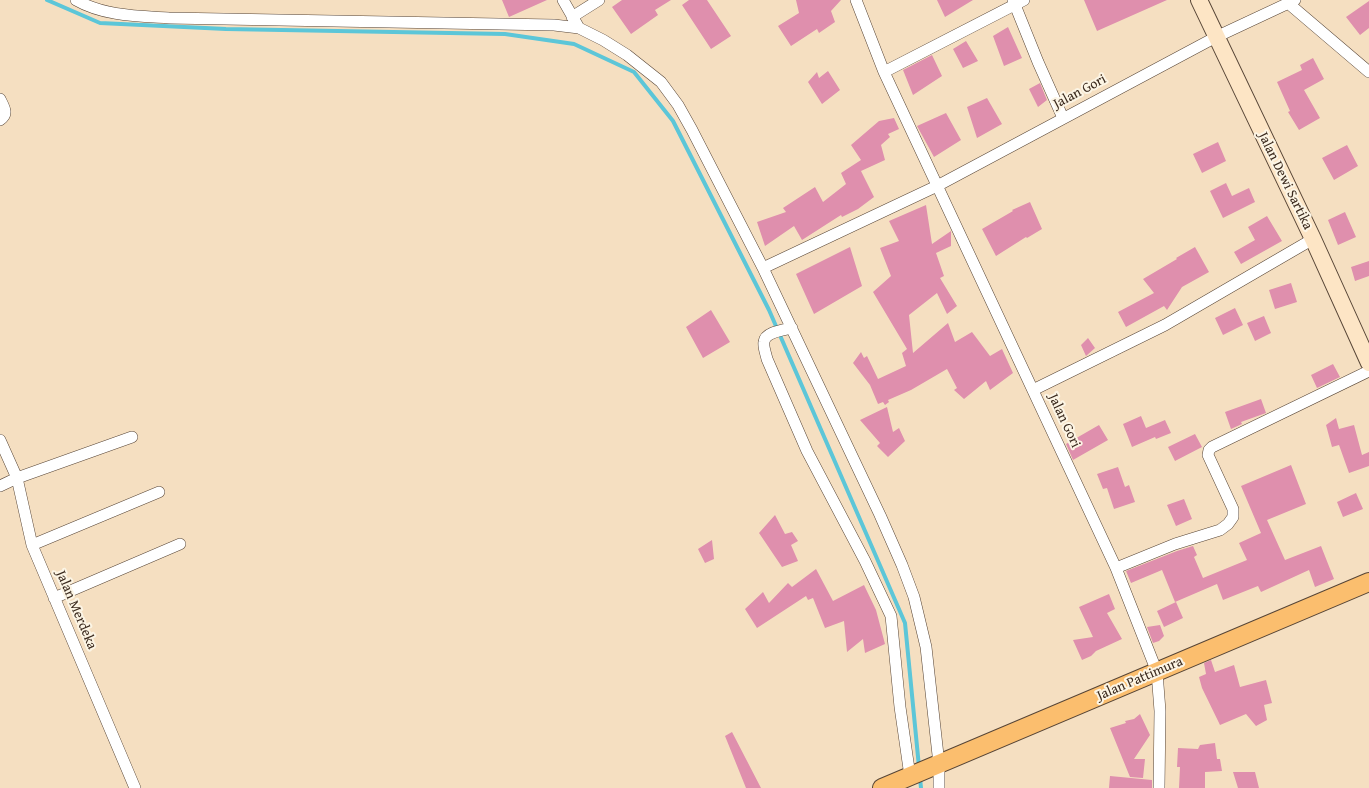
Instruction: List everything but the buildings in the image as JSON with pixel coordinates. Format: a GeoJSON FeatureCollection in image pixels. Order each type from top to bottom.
{"type":"FeatureCollection","features":[{"type":"Feature","properties":{"kind":"main road","name":"Jalan Dewi Sartika"},"geometry":{"type":"LineString","coordinates":[[1199,0],[1313,239],[1369,363]]}},
{"type":"Feature","properties":{"kind":"main road","name":"Jalan Pattimura"},"geometry":{"type":"LineString","coordinates":[[882,788],[1369,582]]}},
{"type":"Feature","properties":{"kind":"street"},"geometry":{"type":"LineString","coordinates":[[76,0],[87,6],[123,16],[554,25],[579,28],[627,55],[662,82],[678,105],[692,130],[763,268],[789,329],[880,515],[902,565],[914,597],[926,647],[939,764],[939,788]]}},
{"type":"Feature","properties":{"kind":"street"},"geometry":{"type":"LineString","coordinates":[[563,0],[579,28]]}},
{"type":"Feature","properties":{"kind":"street"},"geometry":{"type":"LineString","coordinates":[[572,17],[599,0]]}},
{"type":"Feature","properties":{"kind":"street","name":"Jalan Gori"},"geometry":{"type":"LineString","coordinates":[[856,0],[884,72],[1116,568],[1157,672],[1160,711],[1159,788]]}},
{"type":"Feature","properties":{"kind":"street"},"geometry":{"type":"LineString","coordinates":[[884,72],[1018,1],[1038,62],[1063,118]]}},
{"type":"Feature","properties":{"kind":"street"},"geometry":{"type":"LineString","coordinates":[[1292,2],[1369,72]]}},
{"type":"Feature","properties":{"kind":"street","name":"Jalan Gori"},"geometry":{"type":"LineString","coordinates":[[763,268],[937,186],[1216,37],[1292,2]]}},
{"type":"Feature","properties":{"kind":"street"},"geometry":{"type":"LineString","coordinates":[[0,99],[5,112],[4,118],[0,120]]}},
{"type":"Feature","properties":{"kind":"street"},"geometry":{"type":"LineString","coordinates":[[1033,390],[1165,325],[1313,239]]}},
{"type":"Feature","properties":{"kind":"street"},"geometry":{"type":"LineString","coordinates":[[789,329],[771,333],[764,341],[767,359],[808,451],[866,561],[892,616],[900,707],[910,776]]}},
{"type":"Feature","properties":{"kind":"street"},"geometry":{"type":"LineString","coordinates":[[1116,568],[1175,544],[1220,530],[1234,517],[1233,509],[1208,455],[1209,450],[1212,447],[1369,371]]}},
{"type":"Feature","properties":{"kind":"street"},"geometry":{"type":"LineString","coordinates":[[0,486],[17,478],[132,437]]}},
{"type":"Feature","properties":{"kind":"street","name":"Jalan Merdeka"},"geometry":{"type":"LineString","coordinates":[[0,440],[17,478],[32,545],[135,788]]}},
{"type":"Feature","properties":{"kind":"street"},"geometry":{"type":"LineString","coordinates":[[32,545],[159,492]]}},
{"type":"Feature","properties":{"kind":"street"},"geometry":{"type":"LineString","coordinates":[[54,598],[180,544]]}},
{"type":"Feature","properties":{"kind":"waterway"},"geometry":{"type":"LineString","coordinates":[[47,0],[100,23],[226,29],[505,34],[574,44],[634,72],[673,121],[769,310],[905,623],[919,767]]}},
{"type":"Feature","properties":{"kind":"waterway"},"geometry":{"type":"LineString","coordinates":[[920,778],[921,788]]}}]}
